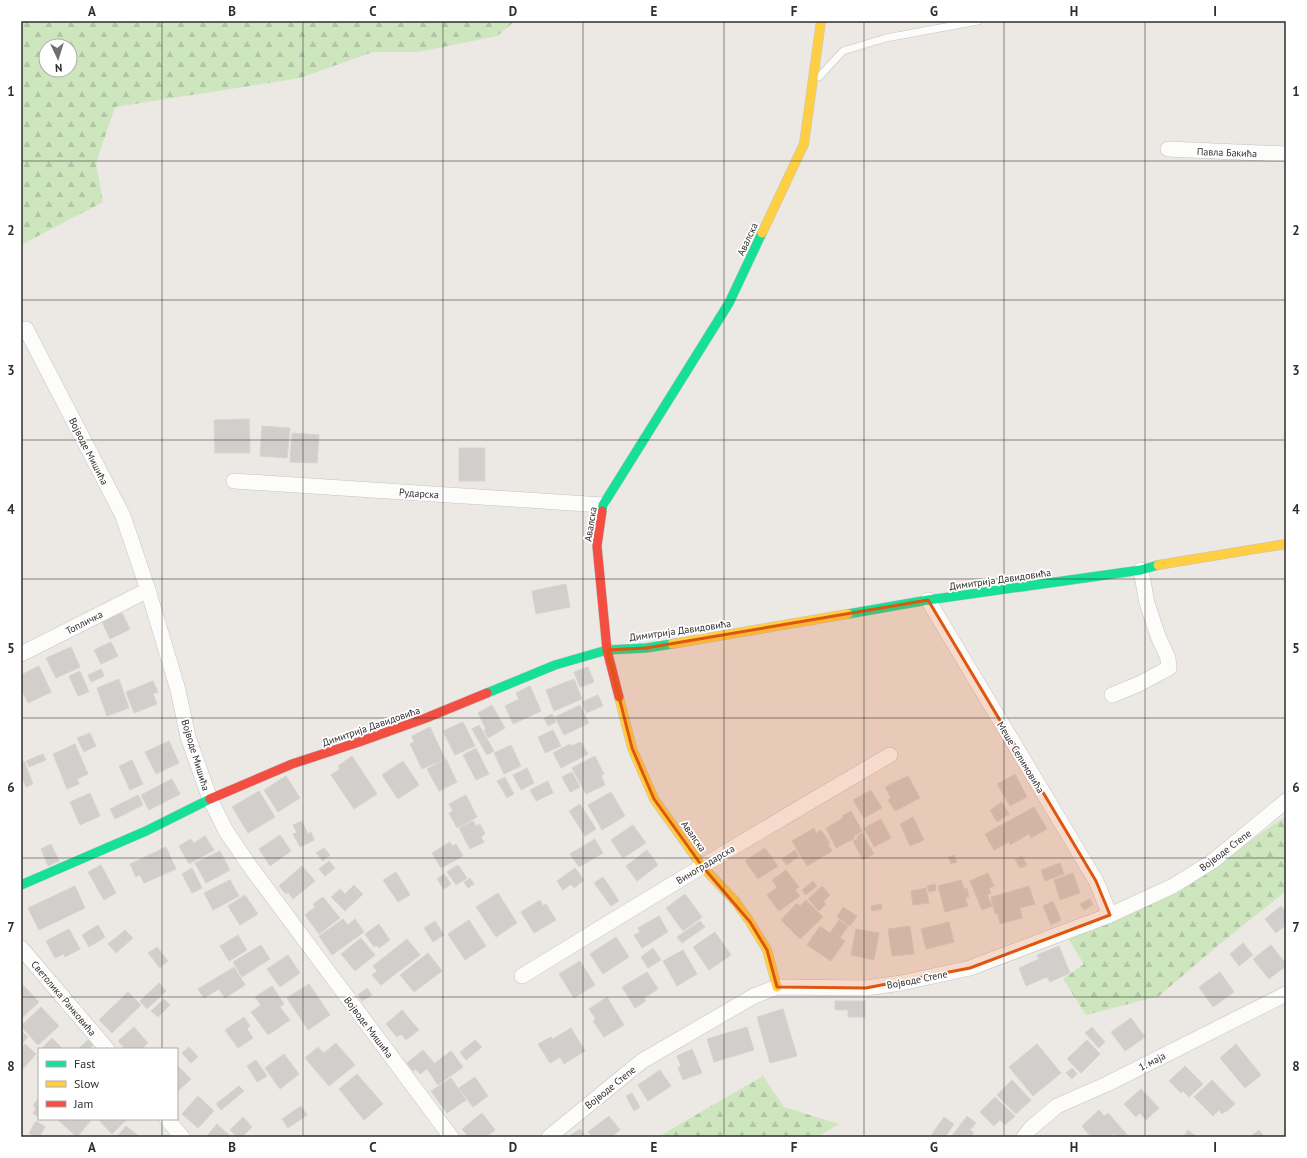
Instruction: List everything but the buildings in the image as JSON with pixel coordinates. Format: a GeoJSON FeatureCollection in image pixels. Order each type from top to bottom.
{"type":"FeatureCollection","features":[{"type":"Feature","properties":{"kind":"street","name":"Авалска"},"geometry":{"type":"LineString","coordinates":[[777,987],[767,950],[736,902],[702,866],[654,799],[632,748],[607,650],[597,546],[603,505],[729,303],[804,144],[821,21]]}},
{"type":"Feature","properties":{"kind":"street","name":"Павла Бакића"},"geometry":{"type":"LineString","coordinates":[[1168,149],[1286,154]]}},
{"type":"Feature","properties":{"kind":"street","name":"Војводе Мишића"},"geometry":{"type":"LineString","coordinates":[[26,329],[123,516],[148,590],[178,690],[188,737],[210,799],[226,831],[249,865],[451,1137]]}},
{"type":"Feature","properties":{"kind":"street","name":"Рударска"},"geometry":{"type":"LineString","coordinates":[[234,481],[603,505]]}},
{"type":"Feature","properties":{"kind":"street","name":"Димитрија Давидовића"},"geometry":{"type":"LineString","coordinates":[[21,885],[146,831],[210,799],[292,764],[426,718],[555,665],[607,650],[646,648],[928,600],[1141,570],[1159,565],[1286,544]]}},
{"type":"Feature","properties":{"kind":"street"},"geometry":{"type":"LineString","coordinates":[[1112,694],[1139,684],[1169,668],[1168,658],[1158,636],[1147,603],[1141,570]]}},
{"type":"Feature","properties":{"kind":"street","name":"Топличка"},"geometry":{"type":"LineString","coordinates":[[21,654],[148,590]]}},
{"type":"Feature","properties":{"kind":"street","name":"Меше Селимовића"},"geometry":{"type":"LineString","coordinates":[[928,600],[1096,881],[1110,915]]}},
{"type":"Feature","properties":{"kind":"street","name":"Виноградарска"},"geometry":{"type":"LineString","coordinates":[[522,976],[799,808],[890,756]]}},
{"type":"Feature","properties":{"kind":"street","name":"Војводе Степе"},"geometry":{"type":"LineString","coordinates":[[549,1137],[642,1061],[754,996],[777,987],[866,988],[901,983],[970,968],[1110,915],[1173,886],[1213,861],[1286,801]]}},
{"type":"Feature","properties":{"kind":"street","name":"Светолика Ранковића"},"geometry":{"type":"LineString","coordinates":[[21,948],[106,1048]]}},
{"type":"Feature","properties":{"kind":"street","name":"1. маја"},"geometry":{"type":"LineString","coordinates":[[1024,1137],[1031,1128],[1057,1106],[1107,1084],[1286,994]]}},
{"type":"Feature","properties":{"kind":"street"},"geometry":{"type":"LineString","coordinates":[[168,1120],[182,1137]]}},
{"type":"Feature","properties":{"kind":"lane"},"geometry":{"type":"LineString","coordinates":[[813,82],[843,52],[886,38],[978,21]]}},
{"type":"Feature","properties":{"kind":"highlighted area"},"geometry":{"type":"Polygon","coordinates":[[[928,600],[1096,881],[1110,915],[970,968],[866,988],[777,987],[767,950],[750,922],[702,866],[654,799],[632,748],[607,650],[646,648],[928,600]]]}},
{"type":"Feature","properties":{"kind":"green space"},"geometry":{"type":"Polygon","coordinates":[[[21,21],[515,21],[497,36],[418,52],[373,52],[300,78],[115,107],[96,163],[103,202],[21,245],[21,21]]]}},
{"type":"Feature","properties":{"kind":"green space"},"geometry":{"type":"Polygon","coordinates":[[[1286,816],[1286,891],[1216,947],[1159,996],[1086,1015],[1063,979],[1084,964],[1067,937],[1123,917],[1182,888],[1286,816]]]}},
{"type":"Feature","properties":{"kind":"green space"},"geometry":{"type":"Polygon","coordinates":[[[763,1076],[784,1107],[839,1124],[817,1137],[658,1137],[763,1076]]]}},
{"type":"Feature","properties":{"kind":"traffic: fast"},"geometry":{"type":"LineString","coordinates":[[602,511],[603,505],[729,303],[762,233]]}},
{"type":"Feature","properties":{"kind":"traffic: fast"},"geometry":{"type":"LineString","coordinates":[[848,614],[928,600],[1141,570],[1158,565]]}},
{"type":"Feature","properties":{"kind":"traffic: fast"},"geometry":{"type":"LineString","coordinates":[[487,693],[555,665],[607,650],[646,648],[672,644]]}},
{"type":"Feature","properties":{"kind":"traffic: fast"},"geometry":{"type":"LineString","coordinates":[[21,885],[146,831],[210,799]]}},
{"type":"Feature","properties":{"kind":"traffic: slow"},"geometry":{"type":"LineString","coordinates":[[762,233],[804,144],[821,21]]}},
{"type":"Feature","properties":{"kind":"traffic: slow"},"geometry":{"type":"LineString","coordinates":[[1158,565],[1286,544]]}},
{"type":"Feature","properties":{"kind":"traffic: slow"},"geometry":{"type":"LineString","coordinates":[[672,644],[848,614]]}},
{"type":"Feature","properties":{"kind":"traffic: slow"},"geometry":{"type":"LineString","coordinates":[[619,697],[632,748],[654,799],[702,866],[736,902],[750,922],[767,950],[777,987]]}},
{"type":"Feature","properties":{"kind":"traffic: jam"},"geometry":{"type":"LineString","coordinates":[[602,511],[597,546],[607,650],[619,697]]}},
{"type":"Feature","properties":{"kind":"traffic: jam"},"geometry":{"type":"LineString","coordinates":[[210,799],[292,764],[426,718],[487,693]]}}]}
